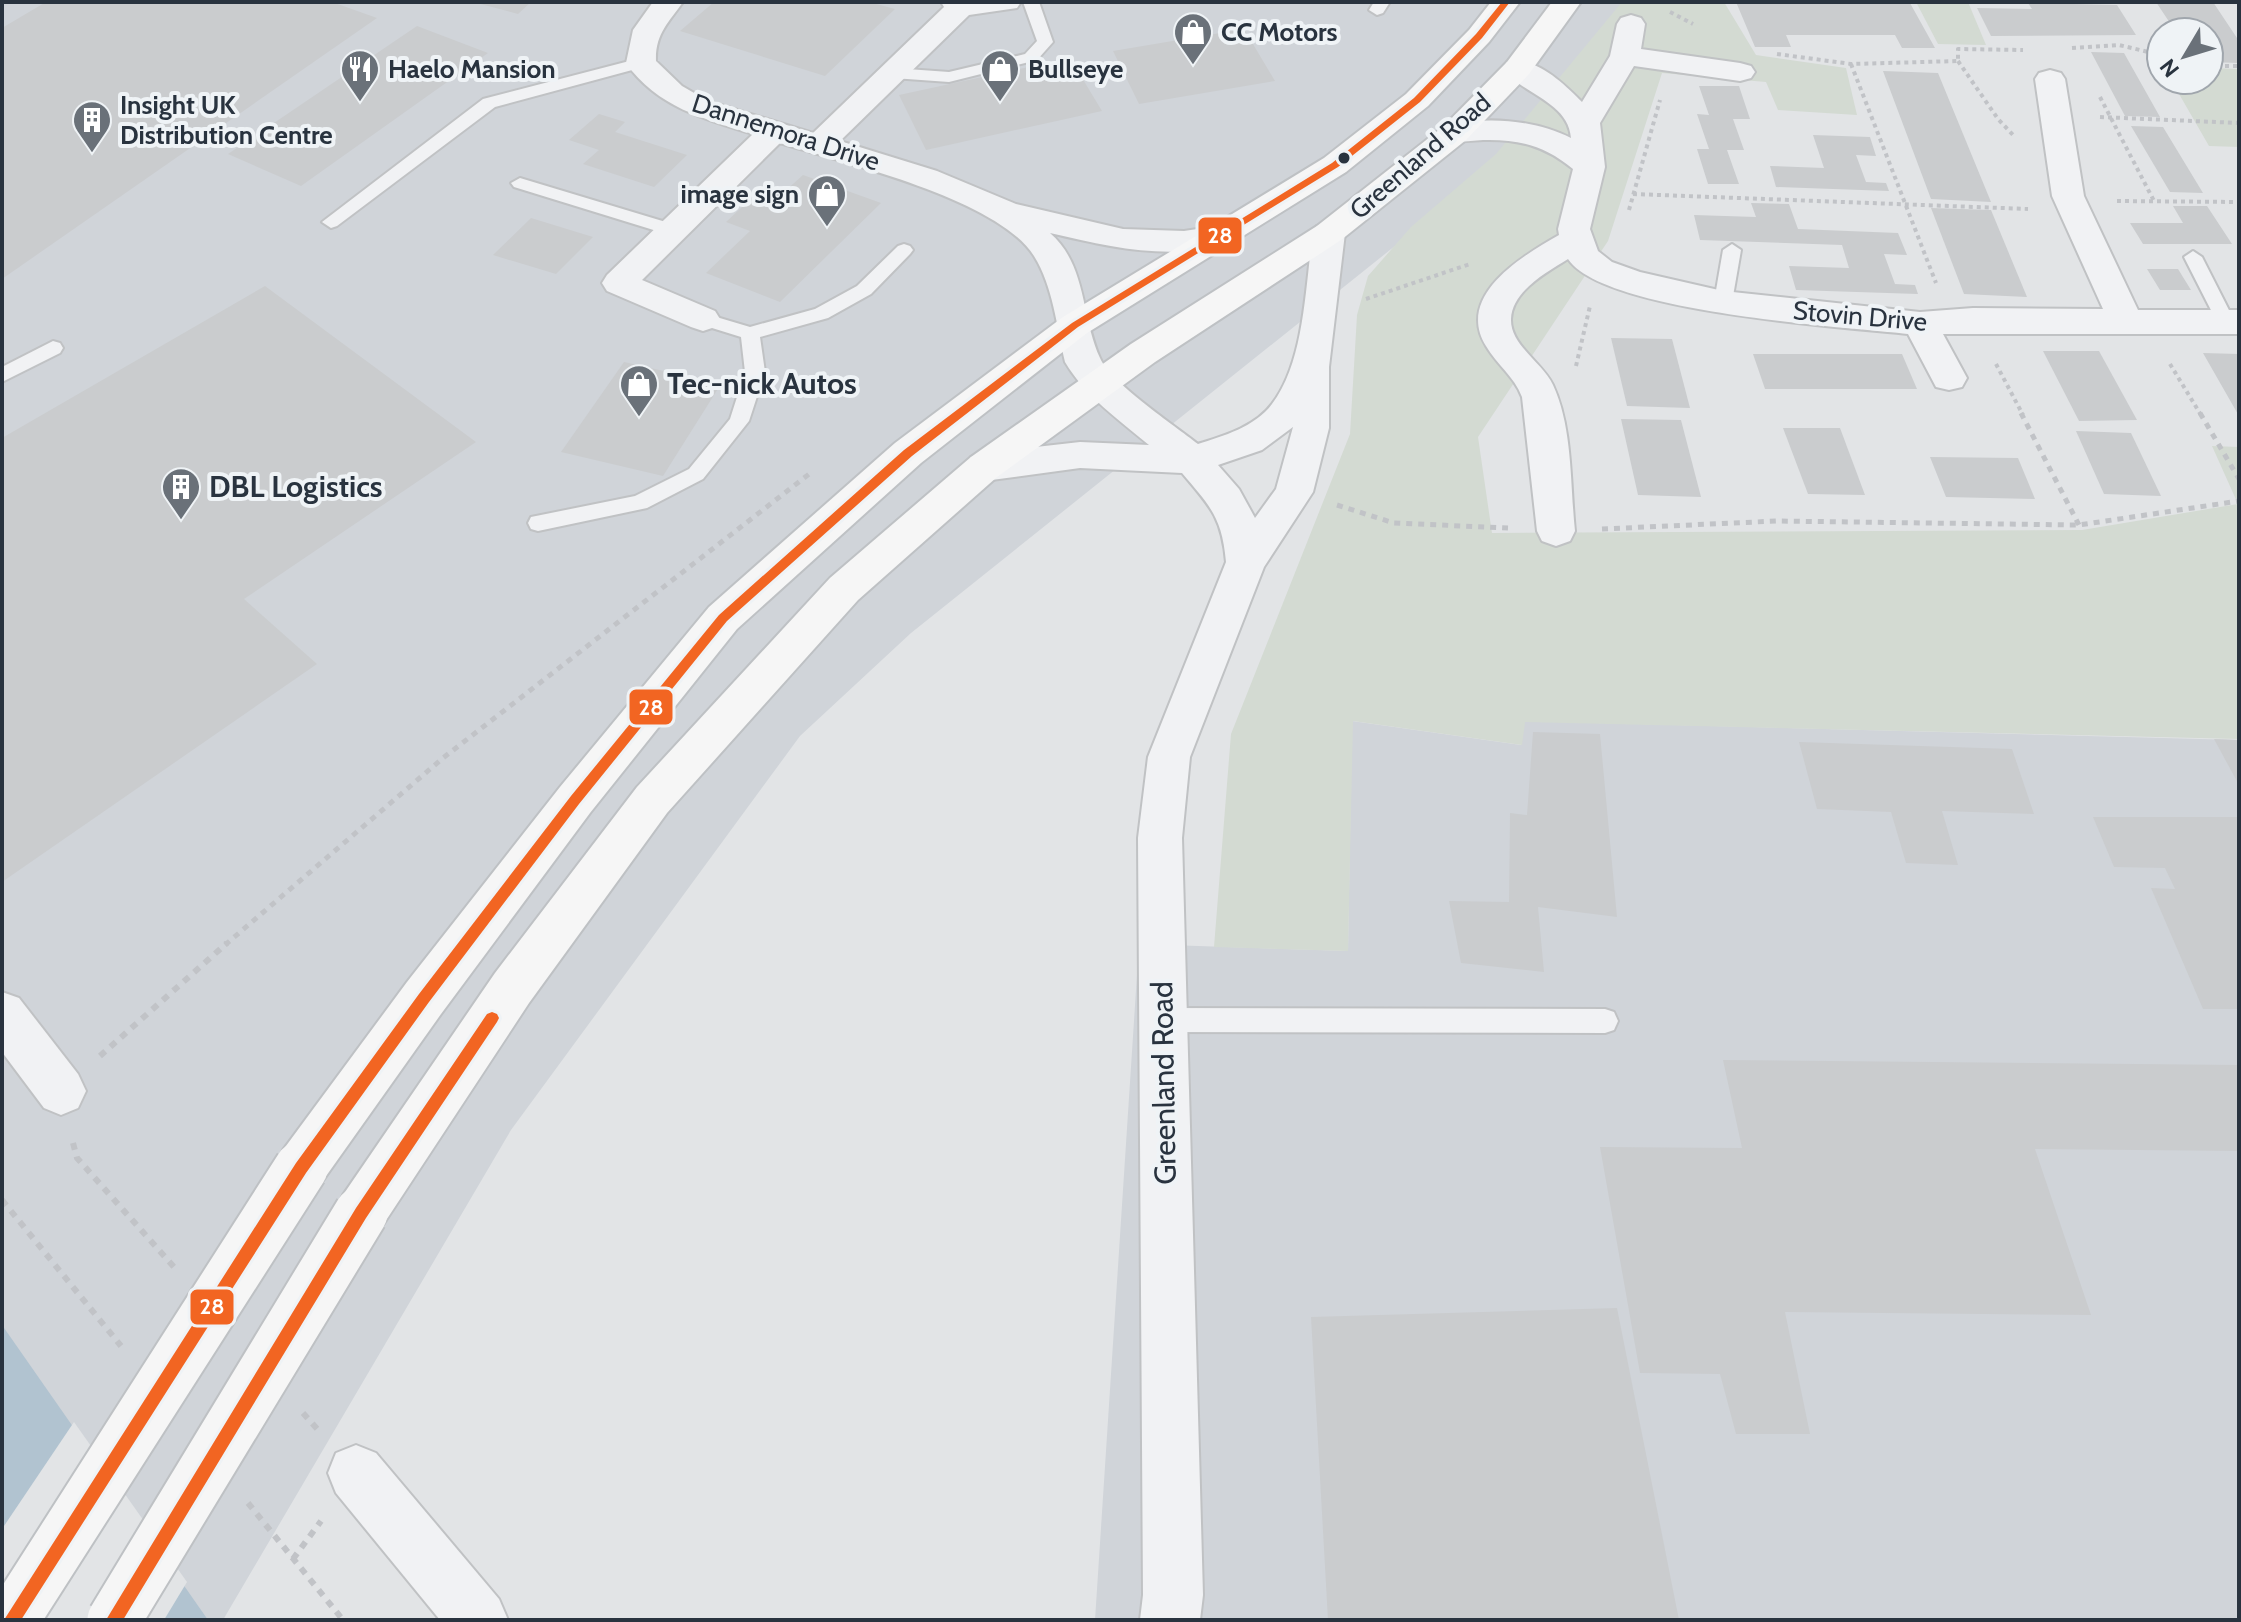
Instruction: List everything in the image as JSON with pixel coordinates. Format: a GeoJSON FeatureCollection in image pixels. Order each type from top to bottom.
{"type":"FeatureCollection","features":[{"type":"Feature","properties":{"kind":"main road","name":"Greenland Road"},"geometry":{"type":"LineString","coordinates":[[12,1620],[301,1168],[566,812],[723,618],[908,453],[1075,325],[1335,165],[1417,100],[1479,36],[1506,2]]}},
{"type":"Feature","properties":{"kind":"main road","name":"Greenland Road"},"geometry":{"type":"LineString","coordinates":[[114,1620],[361,1213],[512,988],[652,800],[844,589],[984,467],[1156,345],[1329,233],[1455,133],[1518,68],[1567,2]]}},
{"type":"Feature","properties":{"kind":"street"},"geometry":{"type":"LineString","coordinates":[[641,63],[640,44],[647,27],[669,2]]}},
{"type":"Feature","properties":{"kind":"street"},"geometry":{"type":"LineString","coordinates":[[819,144],[958,5],[1007,2]]}},
{"type":"Feature","properties":{"kind":"street"},"geometry":{"type":"LineString","coordinates":[[1600,270],[1583,256],[1575,240],[1577,210],[1589,167],[1585,123],[1628,40],[1671,63],[1740,72]]}},
{"type":"Feature","properties":{"kind":"street","name":"Dannemora Drive"},"geometry":{"type":"LineString","coordinates":[[641,63],[671,92],[697,107],[926,178],[1006,212],[1123,240],[1184,242],[1224,236]]}},
{"type":"Feature","properties":{"kind":"street"},"geometry":{"type":"LineString","coordinates":[[2043,65],[2072,204],[2137,321]]}},
{"type":"Feature","properties":{"kind":"street"},"geometry":{"type":"LineString","coordinates":[[1518,68],[1555,92],[1585,123]]}},
{"type":"Feature","properties":{"kind":"street"},"geometry":{"type":"LineString","coordinates":[[703,319],[619,283],[774,131]]}},
{"type":"Feature","properties":{"kind":"street"},"geometry":{"type":"LineString","coordinates":[[1455,133],[1517,131],[1545,136],[1569,148],[1589,167]]}},
{"type":"Feature","properties":{"kind":"street","name":"Dannemora Drive"},"geometry":{"type":"LineString","coordinates":[[1006,212],[1047,248],[1062,278],[1075,325]]}},
{"type":"Feature","properties":{"kind":"street","name":"Greenland Road"},"geometry":{"type":"LineString","coordinates":[[1170,1620],[1173,1595],[1160,838],[1169,757],[1246,562],[1294,492],[1311,428],[1311,367],[1329,233]]}},
{"type":"Feature","properties":{"kind":"street"},"geometry":{"type":"LineString","coordinates":[[1556,531],[1542,410],[1535,384],[1498,338],[1492,322],[1497,304],[1510,284],[1575,240]]}},
{"type":"Feature","properties":{"kind":"street","name":"Stovin Drive"},"geometry":{"type":"LineString","coordinates":[[1600,270],[1632,282],[1723,302],[1948,322],[2233,322]]}},
{"type":"Feature","properties":{"kind":"street"},"geometry":{"type":"LineString","coordinates":[[1948,322],[1949,378]]}},
{"type":"Feature","properties":{"kind":"street"},"geometry":{"type":"LineString","coordinates":[[1075,325],[1083,362],[1100,385],[1192,460],[1226,499],[1243,532],[1246,562]]}},
{"type":"Feature","properties":{"kind":"street","name":"Greenland Road"},"geometry":{"type":"LineString","coordinates":[[984,467],[1080,455],[1192,460],[1249,441],[1284,415],[1311,367]]}},
{"type":"Feature","properties":{"kind":"street"},"geometry":{"type":"LineString","coordinates":[[2,1014],[61,1091]]}},
{"type":"Feature","properties":{"kind":"street"},"geometry":{"type":"LineString","coordinates":[[356,1473],[478,1620]]}},
{"type":"Feature","properties":{"kind":"lane"},"geometry":{"type":"LineString","coordinates":[[893,73],[949,77],[1031,57],[1045,42],[1031,2]]}},
{"type":"Feature","properties":{"kind":"lane"},"geometry":{"type":"LineString","coordinates":[[331,222],[489,103],[641,63]]}},
{"type":"Feature","properties":{"kind":"lane"},"geometry":{"type":"LineString","coordinates":[[520,183],[673,230]]}},
{"type":"Feature","properties":{"kind":"lane"},"geometry":{"type":"LineString","coordinates":[[703,319],[750,333],[821,314],[864,290],[904,250]]}},
{"type":"Feature","properties":{"kind":"lane"},"geometry":{"type":"LineString","coordinates":[[1723,302],[1732,250]]}},
{"type":"Feature","properties":{"kind":"lane"},"geometry":{"type":"LineString","coordinates":[[2193,257],[2233,322]]}},
{"type":"Feature","properties":{"kind":"lane"},"geometry":{"type":"LineString","coordinates":[[538,523],[640,503],[696,474],[739,421],[755,372],[750,333]]}},
{"type":"Feature","properties":{"kind":"lane"},"geometry":{"type":"LineString","coordinates":[[2,375],[53,348]]}},
{"type":"Feature","properties":{"kind":"lane"},"geometry":{"type":"LineString","coordinates":[[1162,1020],[1605,1021]]}},
{"type":"Feature","properties":{"kind":"path"},"geometry":{"type":"LineString","coordinates":[[2067,51],[2074,46],[2119,45],[2145,51]]}},
{"type":"Feature","properties":{"kind":"path"},"geometry":{"type":"LineString","coordinates":[[2074,46],[2080,58]]}},
{"type":"Feature","properties":{"kind":"path"},"geometry":{"type":"LineString","coordinates":[[2043,65],[1958,49],[1958,61],[1969,72],[1997,122],[2013,136],[2060,154]]}},
{"type":"Feature","properties":{"kind":"path"},"geometry":{"type":"LineString","coordinates":[[1764,52],[1851,64],[1958,61]]}},
{"type":"Feature","properties":{"kind":"path"},"geometry":{"type":"LineString","coordinates":[[1626,219],[1671,63]]}},
{"type":"Feature","properties":{"kind":"path"},"geometry":{"type":"LineString","coordinates":[[1851,64],[1948,322],[2079,525]]}},
{"type":"Feature","properties":{"kind":"path"},"geometry":{"type":"LineString","coordinates":[[2099,94],[2154,201]]}},
{"type":"Feature","properties":{"kind":"path"},"geometry":{"type":"LineString","coordinates":[[2055,116],[2239,123]]}},
{"type":"Feature","properties":{"kind":"path"},"geometry":{"type":"LineString","coordinates":[[1633,194],[1904,202],[2239,202]]}},
{"type":"Feature","properties":{"kind":"path"},"geometry":{"type":"LineString","coordinates":[[1317,315],[1472,263]]}},
{"type":"Feature","properties":{"kind":"path"},"geometry":{"type":"LineString","coordinates":[[1544,437],[1567,405],[1600,270]]}},
{"type":"Feature","properties":{"kind":"path"},"geometry":{"type":"LineString","coordinates":[[2137,321],[2239,479]]}},
{"type":"Feature","properties":{"kind":"path"},"geometry":{"type":"LineString","coordinates":[[61,1091],[286,891],[443,758],[821,465]]}},
{"type":"Feature","properties":{"kind":"path"},"geometry":{"type":"LineString","coordinates":[[1294,492],[1394,523],[1556,531],[1777,521],[2079,525],[2239,501]]}},
{"type":"Feature","properties":{"kind":"shaded area"},"geometry":{"type":"Polygon","coordinates":[[[2,2],[1638,2],[1495,166],[911,633],[800,736],[511,1130],[223,1620],[2,1620],[2,2]]]}},
{"type":"Feature","properties":{"kind":"shaded area"},"geometry":{"type":"Polygon","coordinates":[[[1622,2],[1724,2],[1756,55],[1846,68],[1857,115],[1778,110],[1766,82],[1662,73],[1608,241],[1478,437],[1492,533],[2082,530],[2238,504],[2212,446],[2239,447],[2239,739],[1525,722],[1522,745],[1353,721],[1348,951],[1214,947],[1231,734],[1350,434],[1357,315],[1368,276],[1411,227],[1496,154],[1622,2]]]}},
{"type":"Feature","properties":{"kind":"shaded area"},"geometry":{"type":"Polygon","coordinates":[[[1916,2],[1968,2],[1986,45],[1938,44],[1916,2]]]}},
{"type":"Feature","properties":{"kind":"shaded area"},"geometry":{"type":"Polygon","coordinates":[[[2225,69],[2239,69],[2239,147],[2209,146],[2180,96],[2225,96],[2225,69]]]}},
{"type":"Feature","properties":{"kind":"shaded area"},"geometry":{"type":"Polygon","coordinates":[[[1352,721],[1521,745],[1524,721],[2239,740],[2239,1620],[1095,1620],[1139,944],[1348,951],[1352,721]]]}},
{"type":"Feature","properties":{"kind":"water"},"geometry":{"type":"Polygon","coordinates":[[[2,1325],[208,1620],[2,1620],[2,1325]]]}},
{"type":"Feature","properties":{"kind":"pier"},"geometry":{"type":"Polygon","coordinates":[[[74,1422],[187,1582],[164,1620],[2,1620],[2,1529],[74,1422]]]}},
{"type":"Feature","properties":{"kind":"building","name":"Insight UK Distribution Centre"},"geometry":{"type":"Polygon","coordinates":[[[46,2],[332,2],[377,18],[2,279],[2,28],[46,2]]]}},
{"type":"Feature","properties":{"kind":"building"},"geometry":{"type":"Polygon","coordinates":[[[473,2],[531,2],[518,14],[473,2]]]}},
{"type":"Feature","properties":{"kind":"building"},"geometry":{"type":"Polygon","coordinates":[[[714,2],[869,2],[895,9],[825,76],[680,31],[714,2]]]}},
{"type":"Feature","properties":{"kind":"building"},"geometry":{"type":"Polygon","coordinates":[[[1736,2],[1910,3],[1935,48],[1902,48],[1895,35],[1786,35],[1791,47],[1755,47],[1736,2]]]}},
{"type":"Feature","properties":{"kind":"building"},"geometry":{"type":"Polygon","coordinates":[[[2156,2],[2213,2],[2222,16],[2165,16],[2156,2]]]}},
{"type":"Feature","properties":{"kind":"building"},"geometry":{"type":"Polygon","coordinates":[[[2028,3],[2117,5],[2136,35],[1991,36],[1977,8],[2032,9],[2028,3]]]}},
{"type":"Feature","properties":{"kind":"building"},"geometry":{"type":"Polygon","coordinates":[[[2225,20],[2239,41],[2239,63],[2225,63],[2225,20]]]}},
{"type":"Feature","properties":{"kind":"building","name":"Haelo Mansion"},"geometry":{"type":"Polygon","coordinates":[[[417,26],[488,53],[301,186],[228,154],[417,26]]]}},
{"type":"Feature","properties":{"kind":"building","name":"CC Motors"},"geometry":{"type":"Polygon","coordinates":[[[1244,29],[1275,81],[1139,104],[1113,51],[1244,29]]]}},
{"type":"Feature","properties":{"kind":"building"},"geometry":{"type":"Polygon","coordinates":[[[2091,52],[2124,53],[2145,90],[2145,96],[2148,96],[2160,117],[2125,116],[2091,52]]]}},
{"type":"Feature","properties":{"kind":"building","name":"Bullseye"},"geometry":{"type":"Polygon","coordinates":[[[1070,58],[1102,111],[926,150],[899,95],[1070,58]]]}},
{"type":"Feature","properties":{"kind":"building"},"geometry":{"type":"Polygon","coordinates":[[[1883,71],[1938,73],[1991,202],[1931,199],[1883,71]]]}},
{"type":"Feature","properties":{"kind":"building"},"geometry":{"type":"Polygon","coordinates":[[[1699,86],[1739,86],[1750,119],[1733,119],[1744,150],[1727,150],[1739,184],[1708,184],[1697,149],[1709,149],[1697,114],[1709,115],[1699,86]]]}},
{"type":"Feature","properties":{"kind":"building"},"geometry":{"type":"Polygon","coordinates":[[[599,114],[625,122],[615,132],[687,155],[654,187],[583,164],[599,150],[569,140],[599,114]]]}},
{"type":"Feature","properties":{"kind":"building"},"geometry":{"type":"Polygon","coordinates":[[[2131,126],[2163,127],[2203,193],[2170,192],[2131,126]]]}},
{"type":"Feature","properties":{"kind":"building"},"geometry":{"type":"Polygon","coordinates":[[[1813,135],[1870,137],[1876,156],[1856,155],[1866,182],[1886,183],[1889,191],[1776,187],[1770,166],[1824,168],[1813,135]]]}},
{"type":"Feature","properties":{"kind":"building"},"geometry":{"type":"Polygon","coordinates":[[[803,175],[881,203],[780,302],[706,273],[750,231],[726,222],[756,194],[774,201],[803,175]]]}},
{"type":"Feature","properties":{"kind":"building"},"geometry":{"type":"Polygon","coordinates":[[[1751,203],[1789,204],[1798,229],[1898,233],[1907,255],[1884,254],[1895,284],[1915,285],[1918,294],[1796,290],[1789,266],[1849,268],[1842,245],[1700,240],[1694,215],[1756,217],[1751,203]]]}},
{"type":"Feature","properties":{"kind":"building"},"geometry":{"type":"Polygon","coordinates":[[[2173,206],[2207,206],[2232,244],[2143,244],[2130,223],[2183,223],[2173,206]]]}},
{"type":"Feature","properties":{"kind":"building"},"geometry":{"type":"Polygon","coordinates":[[[1931,208],[1991,210],[2027,297],[1964,294],[1931,208]]]}},
{"type":"Feature","properties":{"kind":"building"},"geometry":{"type":"Polygon","coordinates":[[[531,218],[593,237],[556,274],[493,255],[531,218]]]}},
{"type":"Feature","properties":{"kind":"building"},"geometry":{"type":"Polygon","coordinates":[[[2147,269],[2178,269],[2191,290],[2160,290],[2147,269]]]}},
{"type":"Feature","properties":{"kind":"building","name":"DBL Logistics"},"geometry":{"type":"Polygon","coordinates":[[[265,286],[476,442],[244,599],[317,664],[2,882],[2,438],[265,286]]]}},
{"type":"Feature","properties":{"kind":"building"},"geometry":{"type":"Polygon","coordinates":[[[1611,338],[1672,339],[1690,408],[1627,406],[1611,338]]]}},
{"type":"Feature","properties":{"kind":"building"},"geometry":{"type":"Polygon","coordinates":[[[2043,351],[2099,351],[2137,420],[2079,421],[2043,351]]]}},
{"type":"Feature","properties":{"kind":"building"},"geometry":{"type":"Polygon","coordinates":[[[2203,353],[2239,354],[2239,416],[2203,353]]]}},
{"type":"Feature","properties":{"kind":"building"},"geometry":{"type":"Polygon","coordinates":[[[1753,354],[1902,354],[1917,389],[1765,389],[1753,354]]]}},
{"type":"Feature","properties":{"kind":"building"},"geometry":{"type":"Polygon","coordinates":[[[624,362],[721,384],[663,476],[561,452],[624,362]]]}},
{"type":"Feature","properties":{"kind":"building"},"geometry":{"type":"Polygon","coordinates":[[[1621,419],[1681,420],[1701,497],[1638,495],[1621,419]]]}},
{"type":"Feature","properties":{"kind":"building"},"geometry":{"type":"Polygon","coordinates":[[[1783,428],[1840,428],[1865,495],[1808,494],[1783,428]]]}},
{"type":"Feature","properties":{"kind":"building"},"geometry":{"type":"Polygon","coordinates":[[[2076,431],[2131,433],[2161,496],[2104,494],[2076,431]]]}},
{"type":"Feature","properties":{"kind":"building"},"geometry":{"type":"Polygon","coordinates":[[[1930,457],[2018,458],[2035,499],[1946,497],[1930,457]]]}},
{"type":"Feature","properties":{"kind":"building"},"geometry":{"type":"Polygon","coordinates":[[[1533,732],[1600,734],[1617,917],[1538,907],[1544,972],[1461,963],[1449,901],[1509,902],[1510,813],[1527,815],[1533,732]]]}},
{"type":"Feature","properties":{"kind":"building"},"geometry":{"type":"Polygon","coordinates":[[[2214,739],[2239,740],[2239,785],[2214,739]]]}},
{"type":"Feature","properties":{"kind":"building"},"geometry":{"type":"Polygon","coordinates":[[[1799,742],[2012,749],[2034,814],[1942,811],[1958,865],[1906,863],[1891,812],[1817,809],[1799,742]]]}},
{"type":"Feature","properties":{"kind":"building"},"geometry":{"type":"Polygon","coordinates":[[[2093,817],[2239,817],[2239,1009],[2203,1009],[2151,888],[2175,889],[2165,868],[2114,867],[2093,817]]]}},
{"type":"Feature","properties":{"kind":"building"},"geometry":{"type":"Polygon","coordinates":[[[1723,1060],[2239,1065],[2239,1151],[2035,1149],[2091,1315],[1785,1312],[1810,1434],[1736,1434],[1720,1374],[1640,1373],[1600,1147],[1742,1148],[1723,1060]]]}},
{"type":"Feature","properties":{"kind":"building"},"geometry":{"type":"Polygon","coordinates":[[[1617,1308],[1679,1620],[1328,1620],[1311,1317],[1617,1308]]]}},
{"type":"Feature","properties":{"kind":"transit line","name":"28"},"geometry":{"type":"LineString","coordinates":[[12,1620],[301,1168],[424,998],[575,800],[723,618],[908,453],[1075,325],[1335,165],[1417,100],[1479,36],[1506,2]]}},
{"type":"Feature","properties":{"kind":"transit line","name":"28"},"geometry":{"type":"LineString","coordinates":[[114,1620],[361,1213],[492,1018]]}},
{"type":"Feature","properties":{"kind":"place","name":"CC Motors"},"geometry":{"type":"Point","coordinates":[1193,66]}},
{"type":"Feature","properties":{"kind":"place","name":"Haelo Mansion"},"geometry":{"type":"Point","coordinates":[360,103]}},
{"type":"Feature","properties":{"kind":"place","name":"Bullseye"},"geometry":{"type":"Point","coordinates":[1000,103]}},
{"type":"Feature","properties":{"kind":"place","name":"Insight UK Distribution Centre"},"geometry":{"type":"Point","coordinates":[92,154]}},
{"type":"Feature","properties":{"kind":"place","name":"image sign"},"geometry":{"type":"Point","coordinates":[827,228]}},
{"type":"Feature","properties":{"kind":"place","name":"Tec-nick Autos"},"geometry":{"type":"Point","coordinates":[639,418]}},
{"type":"Feature","properties":{"kind":"place","name":"DBL Logistics"},"geometry":{"type":"Point","coordinates":[181,521]}}]}
